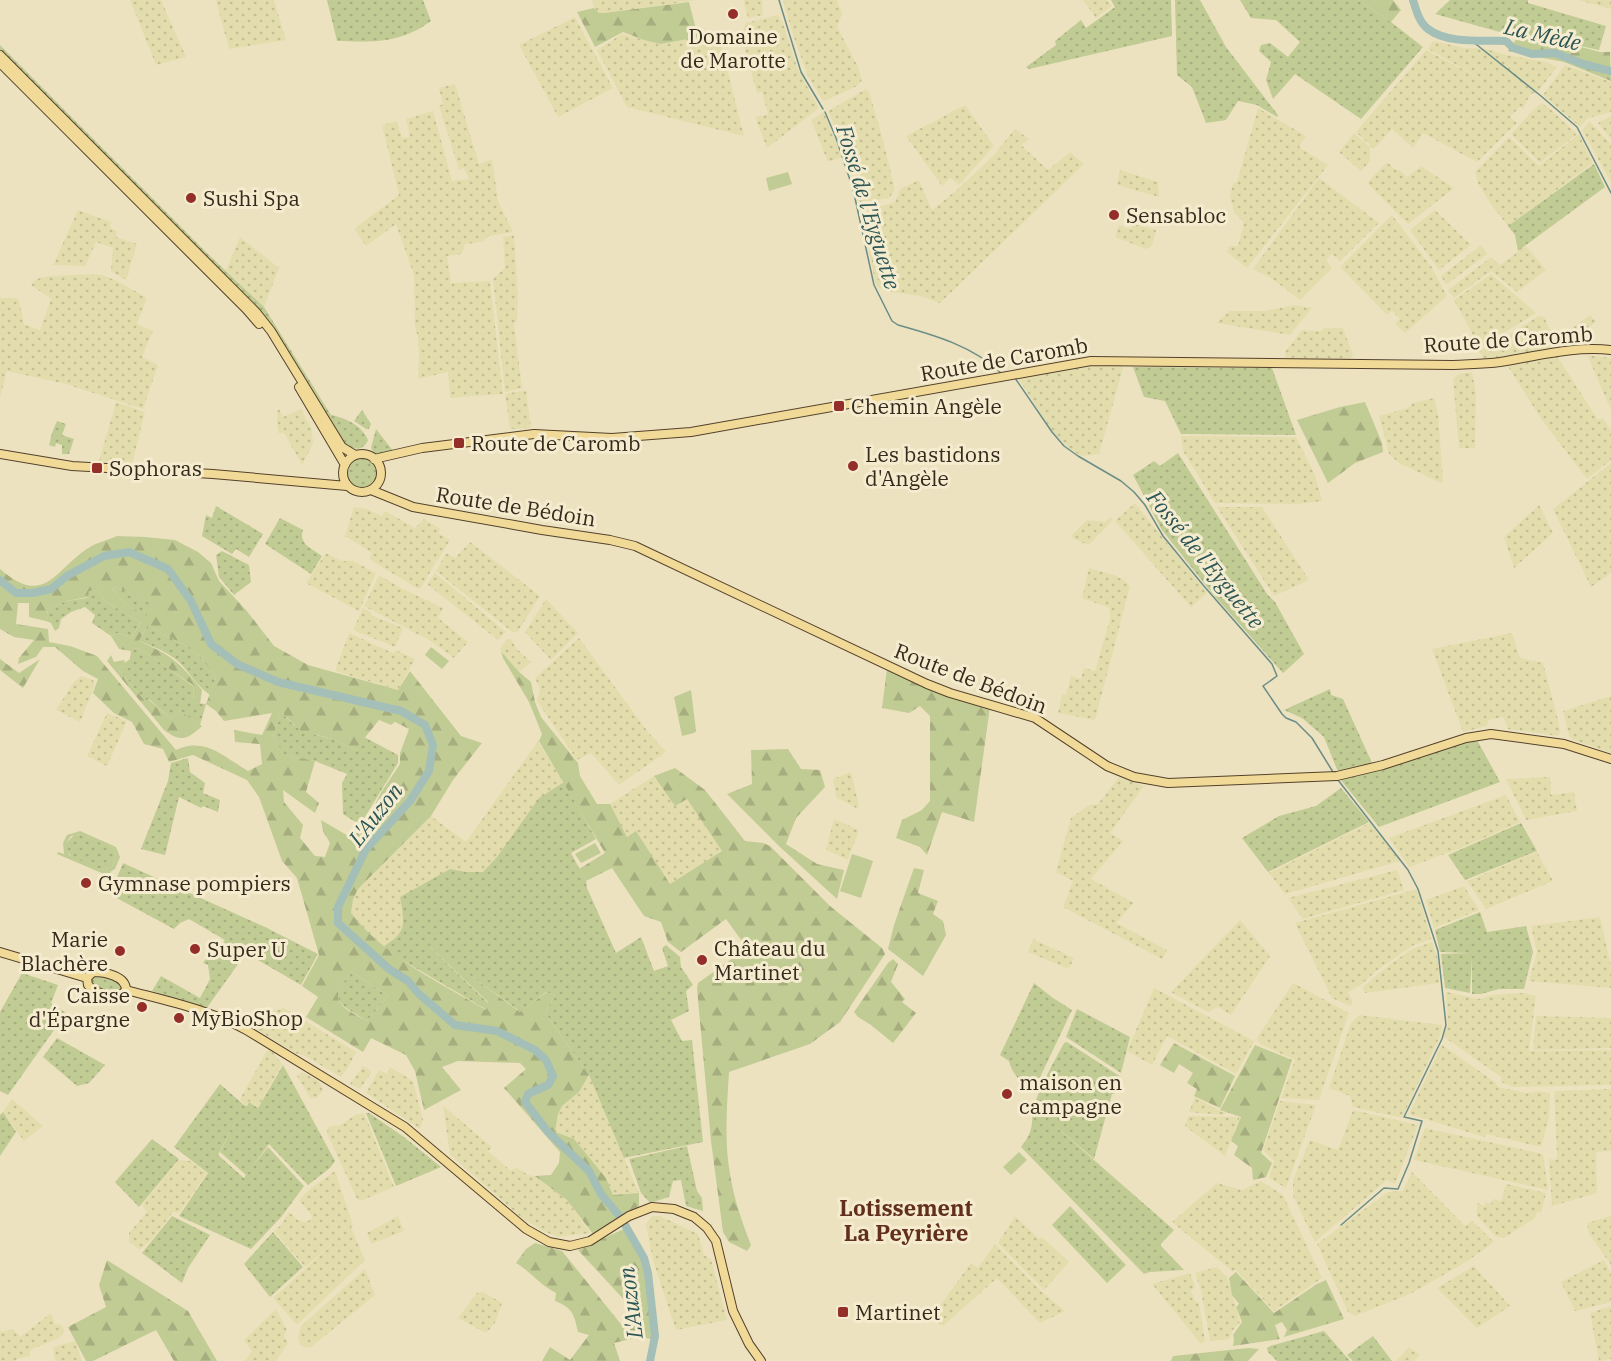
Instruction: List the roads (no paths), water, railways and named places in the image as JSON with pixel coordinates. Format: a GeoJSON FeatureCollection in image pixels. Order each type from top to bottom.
{"type":"FeatureCollection","features":[{"type":"Feature","properties":{"kind":"main road"},"geometry":{"type":"LineString","coordinates":[[0,55],[256,312],[271,331],[342,447],[355,455],[366,455],[374,459],[380,469],[379,482],[371,490],[356,492],[347,486],[233,475],[72,466],[0,454]]}},
{"type":"Feature","properties":{"kind":"main road"},"geometry":{"type":"LineString","coordinates":[[0,63],[246,309],[271,340],[344,469],[347,486]]}},
{"type":"Feature","properties":{"kind":"main road","name":"Route de Caromb"},"geometry":{"type":"LineString","coordinates":[[374,459],[459,443],[534,434],[612,438],[691,432],[1091,361],[1453,365],[1499,362],[1568,350],[1592,348],[1611,350]]}},
{"type":"Feature","properties":{"kind":"main road"},"geometry":{"type":"LineString","coordinates":[[380,469],[388,462],[408,452]]}},
{"type":"Feature","properties":{"kind":"main road"},"geometry":{"type":"LineString","coordinates":[[316,483],[333,479],[355,455]]}},
{"type":"Feature","properties":{"kind":"main road"},"geometry":{"type":"LineString","coordinates":[[379,482],[397,501]]}},
{"type":"Feature","properties":{"kind":"main road","name":"Route de Bédoin"},"geometry":{"type":"LineString","coordinates":[[371,490],[428,510],[634,546],[927,684],[1035,718],[1107,766],[1146,781],[1182,783],[1337,776],[1383,765],[1466,738],[1491,734],[1564,744],[1611,759]]}},
{"type":"Feature","properties":{"kind":"main road"},"geometry":{"type":"LineString","coordinates":[[0,950],[87,978]]}},
{"type":"Feature","properties":{"kind":"main road"},"geometry":{"type":"LineString","coordinates":[[87,978],[93,972],[122,979],[126,990]]}},
{"type":"Feature","properties":{"kind":"main road"},"geometry":{"type":"LineString","coordinates":[[87,978],[88,985],[94,990],[118,996],[126,990]]}},
{"type":"Feature","properties":{"kind":"main road"},"geometry":{"type":"LineString","coordinates":[[126,990],[208,1014],[234,1023],[248,1031],[405,1127],[541,1239],[562,1246],[577,1245],[590,1241],[636,1213],[658,1210],[686,1217],[697,1224],[711,1240],[720,1261],[739,1327],[761,1361]]}},
{"type":"Feature","properties":{"kind":"waterway","name":"Fossé de l'Eyguette"},"geometry":{"type":"LineString","coordinates":[[779,0],[801,72],[823,109]]}},
{"type":"Feature","properties":{"kind":"waterway","name":"La Mède"},"geometry":{"type":"LineString","coordinates":[[1413,0],[1422,23],[1436,34],[1455,39],[1506,41],[1513,48],[1532,54],[1555,53],[1583,64],[1611,71]]}},
{"type":"Feature","properties":{"kind":"waterway"},"geometry":{"type":"LineString","coordinates":[[1472,41],[1577,127],[1611,193]]}},
{"type":"Feature","properties":{"kind":"waterway","name":"Fossé de l'Eyguette"},"geometry":{"type":"LineString","coordinates":[[825,112],[853,189],[874,285],[892,321],[966,349],[1001,373],[1011,372]]}},
{"type":"Feature","properties":{"kind":"waterway","name":"Fossé de l'Eyguette"},"geometry":{"type":"LineString","coordinates":[[1015,378],[1064,446],[1121,481],[1145,505],[1163,536],[1272,664],[1277,676],[1263,686],[1282,714],[1296,722],[1312,738],[1333,772]]}},
{"type":"Feature","properties":{"kind":"waterway","name":"L'Auzon"},"geometry":{"type":"LineString","coordinates":[[0,580],[16,593],[33,593],[51,589],[67,576],[104,556],[129,552],[168,569],[191,601],[211,644],[237,664],[278,682],[401,711],[425,725],[433,745],[429,771],[410,801],[366,849],[338,907],[338,923],[389,969],[408,981],[419,994],[455,1025],[497,1031],[535,1050],[546,1060],[553,1076],[548,1085],[528,1094],[525,1102],[548,1132],[589,1171],[601,1194],[621,1218],[644,1258],[648,1273],[655,1336],[650,1361]]}},
{"type":"Feature","properties":{"kind":"waterway","name":"Fossé de l'Eyguette"},"geometry":{"type":"LineString","coordinates":[[1338,780],[1408,870],[1418,889],[1438,951],[1446,1025],[1442,1039],[1404,1117],[1422,1121],[1398,1189],[1384,1188],[1341,1225]]}},
{"type":"Feature","properties":{"kind":"place","name":"Domaine de Marotte"},"geometry":{"type":"Point","coordinates":[733,14]}},
{"type":"Feature","properties":{"kind":"place","name":"Sushi Spa"},"geometry":{"type":"Point","coordinates":[191,198]}},
{"type":"Feature","properties":{"kind":"place","name":"Sensabloc"},"geometry":{"type":"Point","coordinates":[1114,215]}},
{"type":"Feature","properties":{"kind":"place","name":"Chemin Angèle"},"geometry":{"type":"Point","coordinates":[839,406]}},
{"type":"Feature","properties":{"kind":"place","name":"Route de Caromb"},"geometry":{"type":"Point","coordinates":[459,443]}},
{"type":"Feature","properties":{"kind":"place","name":"Les bastidons d'Angèle"},"geometry":{"type":"Point","coordinates":[853,466]}},
{"type":"Feature","properties":{"kind":"place","name":"Sophoras"},"geometry":{"type":"Point","coordinates":[97,468]}},
{"type":"Feature","properties":{"kind":"place","name":"Gymnase pompiers"},"geometry":{"type":"Point","coordinates":[86,883]}},
{"type":"Feature","properties":{"kind":"place","name":"Super U"},"geometry":{"type":"Point","coordinates":[195,949]}},
{"type":"Feature","properties":{"kind":"place","name":"Marie Blachère"},"geometry":{"type":"Point","coordinates":[120,951]}},
{"type":"Feature","properties":{"kind":"place","name":"Château du Martinet"},"geometry":{"type":"Point","coordinates":[702,960]}},
{"type":"Feature","properties":{"kind":"place","name":"Caisse d'Épargne"},"geometry":{"type":"Point","coordinates":[142,1007]}},
{"type":"Feature","properties":{"kind":"place","name":"MyBioShop"},"geometry":{"type":"Point","coordinates":[179,1018]}},
{"type":"Feature","properties":{"kind":"place","name":"maison en campagne"},"geometry":{"type":"Point","coordinates":[1007,1094]}},
{"type":"Feature","properties":{"kind":"place","name":"Martinet"},"geometry":{"type":"Point","coordinates":[843,1312]}},
{"type":"Feature","properties":{"kind":"district","name":"Lotissement La Peyrière"},"geometry":{"type":"Point","coordinates":[906,1220]}}]}
